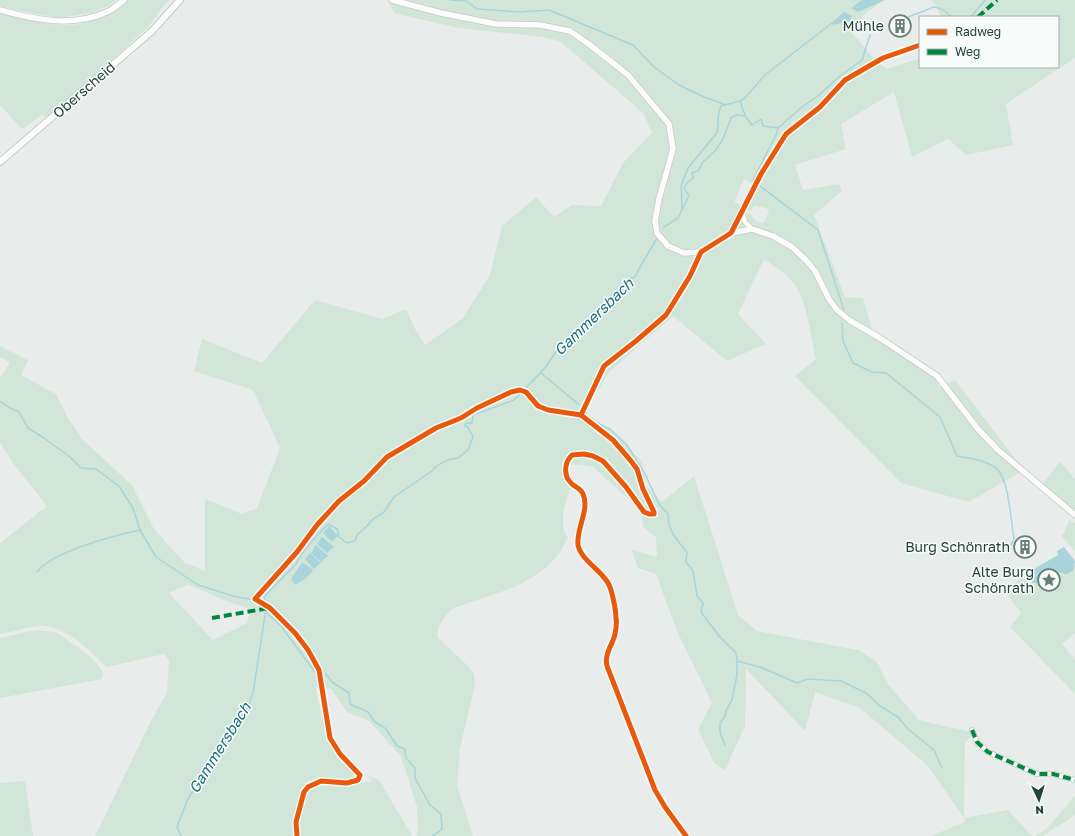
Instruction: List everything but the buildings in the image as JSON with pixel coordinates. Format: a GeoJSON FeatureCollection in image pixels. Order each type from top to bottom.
{"type":"FeatureCollection","features":[{"type":"Feature","properties":{"kind":"main road","name":"Oberscheid"},"geometry":{"type":"LineString","coordinates":[[0,162],[146,36],[180,0]]}},
{"type":"Feature","properties":{"kind":"street"},"geometry":{"type":"LineString","coordinates":[[0,10],[56,22],[76,21],[94,17],[109,10],[124,0]]}},
{"type":"Feature","properties":{"kind":"street"},"geometry":{"type":"LineString","coordinates":[[392,0],[441,14],[496,24],[540,25],[570,31],[628,75],[669,124],[672,149],[654,222],[657,234],[668,246],[684,253],[701,252],[731,234],[752,229]]}},
{"type":"Feature","properties":{"kind":"street"},"geometry":{"type":"LineString","coordinates":[[731,234],[761,174],[786,134],[820,107],[845,80],[883,58]]}},
{"type":"Feature","properties":{"kind":"street"},"geometry":{"type":"LineString","coordinates":[[742,210],[745,222],[752,229],[773,236],[792,247],[806,260],[815,272],[829,299],[837,310],[849,320],[880,338],[937,376],[978,429],[998,450],[1075,515]]}},
{"type":"Feature","properties":{"kind":"street"},"geometry":{"type":"LineString","coordinates":[[581,415],[613,440],[631,461],[637,469],[643,490],[654,512],[654,514],[644,512],[626,487],[603,461],[593,456],[584,454],[572,454],[566,460],[565,470],[572,484],[582,490],[585,498],[578,545],[586,559],[605,578],[611,588],[616,624],[615,634],[607,656],[607,666],[655,790],[686,836]]}},
{"type":"Feature","properties":{"kind":"street"},"geometry":{"type":"LineString","coordinates":[[255,598],[271,609],[295,633],[308,650],[319,670],[330,738],[340,754],[360,775],[358,780],[352,782],[321,781],[308,787],[304,792],[296,822],[297,836]]}},
{"type":"Feature","properties":{"kind":"street"},"geometry":{"type":"LineString","coordinates":[[972,730],[977,742],[988,752],[1037,774],[1053,774],[1075,780]]}},
{"type":"Feature","properties":{"kind":"green space"},"geometry":{"type":"Polygon","coordinates":[[[0,0],[116,0],[108,6],[92,13],[58,18],[0,7],[0,0]]]}},
{"type":"Feature","properties":{"kind":"green space"},"geometry":{"type":"Polygon","coordinates":[[[128,0],[170,0],[164,5],[149,26],[49,117],[42,115],[22,129],[0,105],[0,12],[34,22],[66,25],[82,24],[98,19],[113,11],[128,0]]]}},
{"type":"Feature","properties":{"kind":"green space"},"geometry":{"type":"Polygon","coordinates":[[[388,0],[884,0],[865,14],[852,33],[876,61],[887,69],[919,58],[919,68],[1059,68],[1059,16],[940,16],[931,0],[1075,0],[1075,58],[1006,104],[1013,145],[966,155],[948,139],[912,157],[894,92],[841,124],[846,149],[795,165],[803,190],[839,184],[842,191],[814,215],[845,297],[863,298],[875,339],[935,378],[939,387],[955,380],[1024,470],[969,502],[901,483],[795,376],[816,359],[806,310],[799,292],[792,281],[780,270],[764,259],[738,314],[766,344],[727,361],[673,316],[609,372],[585,412],[617,435],[642,462],[646,485],[662,502],[694,476],[738,615],[757,631],[858,650],[877,662],[888,684],[919,720],[974,733],[965,743],[964,818],[927,765],[860,708],[815,692],[805,731],[746,669],[745,726],[725,770],[714,763],[698,729],[712,703],[677,631],[656,574],[638,568],[632,550],[657,557],[656,537],[643,527],[641,510],[593,467],[566,464],[565,471],[572,484],[565,504],[563,518],[563,525],[568,538],[559,554],[547,567],[523,583],[510,589],[454,608],[445,617],[437,634],[438,638],[468,666],[474,674],[475,684],[460,748],[457,785],[473,836],[416,836],[418,832],[417,807],[401,756],[369,721],[347,712],[331,689],[315,687],[328,740],[337,756],[353,772],[354,778],[347,780],[320,777],[305,783],[293,821],[294,836],[95,836],[152,719],[167,693],[169,660],[164,654],[107,667],[76,640],[59,629],[40,626],[0,634],[0,543],[47,506],[13,463],[0,442],[0,376],[1,377],[10,362],[0,357],[0,346],[28,360],[21,375],[56,394],[68,418],[82,439],[132,485],[154,529],[184,562],[205,571],[205,499],[242,514],[257,508],[280,448],[253,390],[194,371],[202,339],[262,363],[315,300],[382,319],[406,309],[415,329],[425,345],[463,318],[490,275],[502,226],[536,197],[554,217],[572,205],[601,206],[623,163],[652,133],[643,113],[561,42],[543,37],[458,28],[394,13],[388,0]],[[744,179],[734,202],[741,205],[747,193],[749,193],[753,186],[751,185],[752,183],[744,179]],[[754,206],[751,210],[745,210],[744,214],[750,214],[756,221],[763,223],[769,210],[764,207],[754,206]],[[304,563],[292,579],[295,585],[312,569],[304,563]],[[187,584],[188,585],[169,593],[213,640],[247,623],[249,615],[256,611],[231,603],[187,584]]]}},
{"type":"Feature","properties":{"kind":"green space"},"geometry":{"type":"Polygon","coordinates":[[[1060,462],[1075,479],[1075,512],[1042,485],[1060,462]]]}},
{"type":"Feature","properties":{"kind":"green space"},"geometry":{"type":"Polygon","coordinates":[[[1069,520],[1075,523],[1075,552],[1061,535],[1064,533],[1069,520]]]}},
{"type":"Feature","properties":{"kind":"green space"},"geometry":{"type":"Polygon","coordinates":[[[1075,569],[1075,633],[1062,644],[1075,660],[1075,694],[1010,627],[1021,613],[1005,591],[1024,576],[1033,583],[1042,584],[1056,574],[1059,573],[1066,576],[1075,569]]]}},
{"type":"Feature","properties":{"kind":"green space"},"geometry":{"type":"Polygon","coordinates":[[[36,630],[56,632],[87,654],[99,666],[103,673],[102,679],[0,698],[0,638],[36,630]]]}},
{"type":"Feature","properties":{"kind":"green space"},"geometry":{"type":"Polygon","coordinates":[[[368,776],[379,780],[412,836],[300,836],[299,822],[306,797],[311,789],[321,784],[347,787],[373,781],[368,776]]]}},
{"type":"Feature","properties":{"kind":"green space"},"geometry":{"type":"Polygon","coordinates":[[[25,781],[33,836],[0,836],[0,783],[25,781]]]}},
{"type":"Feature","properties":{"kind":"green space"},"geometry":{"type":"Polygon","coordinates":[[[1075,795],[1075,815],[1043,836],[1035,836],[1048,828],[1075,795]]]}},
{"type":"Feature","properties":{"kind":"green space"},"geometry":{"type":"Polygon","coordinates":[[[1008,810],[1032,836],[931,836],[965,822],[964,818],[1008,810]]]}},
{"type":"Feature","properties":{"kind":"water"},"geometry":{"type":"Polygon","coordinates":[[[862,0],[885,0],[858,12],[851,8],[862,0]]]}},
{"type":"Feature","properties":{"kind":"water"},"geometry":{"type":"Polygon","coordinates":[[[844,12],[852,16],[850,21],[833,25],[832,23],[844,12]]]}},
{"type":"Feature","properties":{"kind":"water"},"geometry":{"type":"Polygon","coordinates":[[[329,526],[338,536],[332,542],[323,533],[329,526]]]}},
{"type":"Feature","properties":{"kind":"water"},"geometry":{"type":"Polygon","coordinates":[[[322,537],[334,547],[327,553],[317,544],[322,537]]]}},
{"type":"Feature","properties":{"kind":"water"},"geometry":{"type":"Polygon","coordinates":[[[316,545],[328,556],[321,562],[311,553],[316,545]]]}},
{"type":"Feature","properties":{"kind":"water"},"geometry":{"type":"Polygon","coordinates":[[[1064,547],[1075,561],[1074,570],[1066,575],[1059,572],[1053,574],[1042,584],[1033,583],[1029,575],[1034,569],[1058,555],[1057,551],[1064,547]]]}},
{"type":"Feature","properties":{"kind":"water"},"geometry":{"type":"Polygon","coordinates":[[[310,553],[321,563],[314,569],[305,559],[310,553]]]}},
{"type":"Feature","properties":{"kind":"water"},"geometry":{"type":"Polygon","coordinates":[[[304,563],[313,571],[305,579],[295,585],[291,579],[301,564],[304,563]]]}},
{"type":"Feature","properties":{"kind":"waterway"},"geometry":{"type":"LineString","coordinates":[[450,0],[466,1],[477,9],[519,12],[549,10],[633,45],[654,67],[679,85],[704,97],[726,105]]}},
{"type":"Feature","properties":{"kind":"waterway","name":"Gammersbach"},"geometry":{"type":"LineString","coordinates":[[972,16],[985,0]]}},
{"type":"Feature","properties":{"kind":"waterway","name":"Gammersbach"},"geometry":{"type":"LineString","coordinates":[[903,19],[934,7],[942,9],[951,16]]}},
{"type":"Feature","properties":{"kind":"waterway"},"geometry":{"type":"LineString","coordinates":[[740,101],[744,99],[765,75],[832,23]]}},
{"type":"Feature","properties":{"kind":"waterway","name":"Gammersbach"},"geometry":{"type":"LineString","coordinates":[[664,227],[678,218],[689,195],[684,189],[686,184],[693,178],[692,173],[699,170],[702,163],[715,151],[723,139],[731,118],[736,115],[745,116],[752,125],[761,119],[763,126],[778,128],[839,77],[862,60],[870,35]]}},
{"type":"Feature","properties":{"kind":"waterway"},"geometry":{"type":"LineString","coordinates":[[682,209],[681,186],[688,168],[716,134],[721,106],[740,101],[745,115]]}},
{"type":"Feature","properties":{"kind":"waterway"},"geometry":{"type":"LineString","coordinates":[[753,180],[776,135],[778,128]]}},
{"type":"Feature","properties":{"kind":"waterway"},"geometry":{"type":"LineString","coordinates":[[760,186],[818,230],[844,310]]}},
{"type":"Feature","properties":{"kind":"waterway","name":"Gammersbach"},"geometry":{"type":"LineString","coordinates":[[524,390],[545,368],[557,350],[560,347],[572,342],[590,324],[602,306],[629,279],[635,277],[657,238]]}},
{"type":"Feature","properties":{"kind":"waterway"},"geometry":{"type":"LineString","coordinates":[[842,323],[843,341],[853,363],[872,372],[886,373],[940,417],[957,456],[985,462],[998,470],[1005,483],[1009,503],[1014,539],[1011,545]]}},
{"type":"Feature","properties":{"kind":"waterway"},"geometry":{"type":"LineString","coordinates":[[541,373],[578,404]]}},
{"type":"Feature","properties":{"kind":"waterway","name":"Gammersbach"},"geometry":{"type":"LineString","coordinates":[[266,605],[264,597],[296,564],[306,548],[328,524],[337,529],[339,537],[347,543],[355,541],[357,535],[373,519],[384,512],[394,497],[440,464],[451,459],[458,458],[468,450],[473,437],[468,427],[465,426],[466,423],[472,423],[473,415],[514,400],[521,393]]}},
{"type":"Feature","properties":{"kind":"waterway"},"geometry":{"type":"LineString","coordinates":[[0,401],[19,412],[28,428],[70,457],[81,468],[96,469],[119,486],[133,508],[140,530],[156,557],[198,585],[237,597],[254,600]]}},
{"type":"Feature","properties":{"kind":"waterway"},"geometry":{"type":"LineString","coordinates":[[585,411],[588,419],[610,429],[627,445],[646,476],[659,504],[668,514],[669,525],[673,534],[687,552],[686,562],[693,571],[697,596],[703,603],[701,612],[719,636],[736,653],[737,661],[760,667],[797,683],[808,679],[841,681],[866,693],[880,706],[898,717],[908,729],[934,750],[942,768]]}},
{"type":"Feature","properties":{"kind":"waterway"},"geometry":{"type":"LineString","coordinates":[[37,572],[44,565],[69,551],[101,540],[140,530]]}},
{"type":"Feature","properties":{"kind":"waterway","name":"Gammersbach"},"geometry":{"type":"LineString","coordinates":[[181,836],[177,827],[187,801],[209,763],[248,707],[253,693],[266,609]]}},
{"type":"Feature","properties":{"kind":"waterway"},"geometry":{"type":"LineString","coordinates":[[266,612],[281,626],[315,672]]}},
{"type":"Feature","properties":{"kind":"waterway"},"geometry":{"type":"LineString","coordinates":[[725,745],[720,732],[720,723],[732,700],[737,675],[737,662]]}},
{"type":"Feature","properties":{"kind":"waterway"},"geometry":{"type":"LineString","coordinates":[[326,674],[332,682],[349,693],[350,704],[368,712],[375,722],[386,729],[397,746],[405,749],[406,758],[415,768],[415,778],[430,805],[441,814],[442,829],[433,836]]}},
{"type":"Feature","properties":{"kind":"marked path"},"geometry":{"type":"LineString","coordinates":[[979,16],[997,0]]}},
{"type":"Feature","properties":{"kind":"marked path"},"geometry":{"type":"LineString","coordinates":[[212,618],[269,608]]}},
{"type":"Feature","properties":{"kind":"marked path"},"geometry":{"type":"LineString","coordinates":[[972,730],[977,742],[988,752],[1037,774],[1053,774],[1075,780]]}},
{"type":"Feature","properties":{"kind":"cycle path"},"geometry":{"type":"LineString","coordinates":[[581,415],[604,366],[666,315],[690,276],[701,252],[731,233],[761,174],[786,134],[820,107],[845,80],[883,58],[919,45]]}},
{"type":"Feature","properties":{"kind":"cycle path"},"geometry":{"type":"LineString","coordinates":[[297,836],[296,822],[304,792],[308,787],[321,781],[347,783],[358,780],[360,775],[340,754],[330,738],[319,670],[308,650],[295,633],[270,608],[255,599],[297,552],[317,525],[339,501],[364,481],[387,457],[436,428],[461,418],[477,408],[511,392],[520,390],[526,392],[538,406],[548,410],[581,415]]}},
{"type":"Feature","properties":{"kind":"cycle path"},"geometry":{"type":"LineString","coordinates":[[581,415],[613,440],[631,461],[637,469],[643,489],[654,512],[654,514],[644,512],[626,487],[603,461],[593,456],[584,454],[572,455],[569,458],[566,466],[567,477],[572,484],[581,490],[585,500],[578,545],[587,560],[605,578],[611,590],[615,605],[616,628],[607,657],[607,666],[655,790],[665,807],[686,836]]}},
{"type":"Feature","properties":{"kind":"place","name":"Mühle"},"geometry":{"type":"Point","coordinates":[900,26]}},
{"type":"Feature","properties":{"kind":"place","name":"Burg Schönrath"},"geometry":{"type":"Point","coordinates":[1025,547]}},
{"type":"Feature","properties":{"kind":"place","name":"Alte Burg Schönrath"},"geometry":{"type":"Point","coordinates":[1049,580]}}]}
